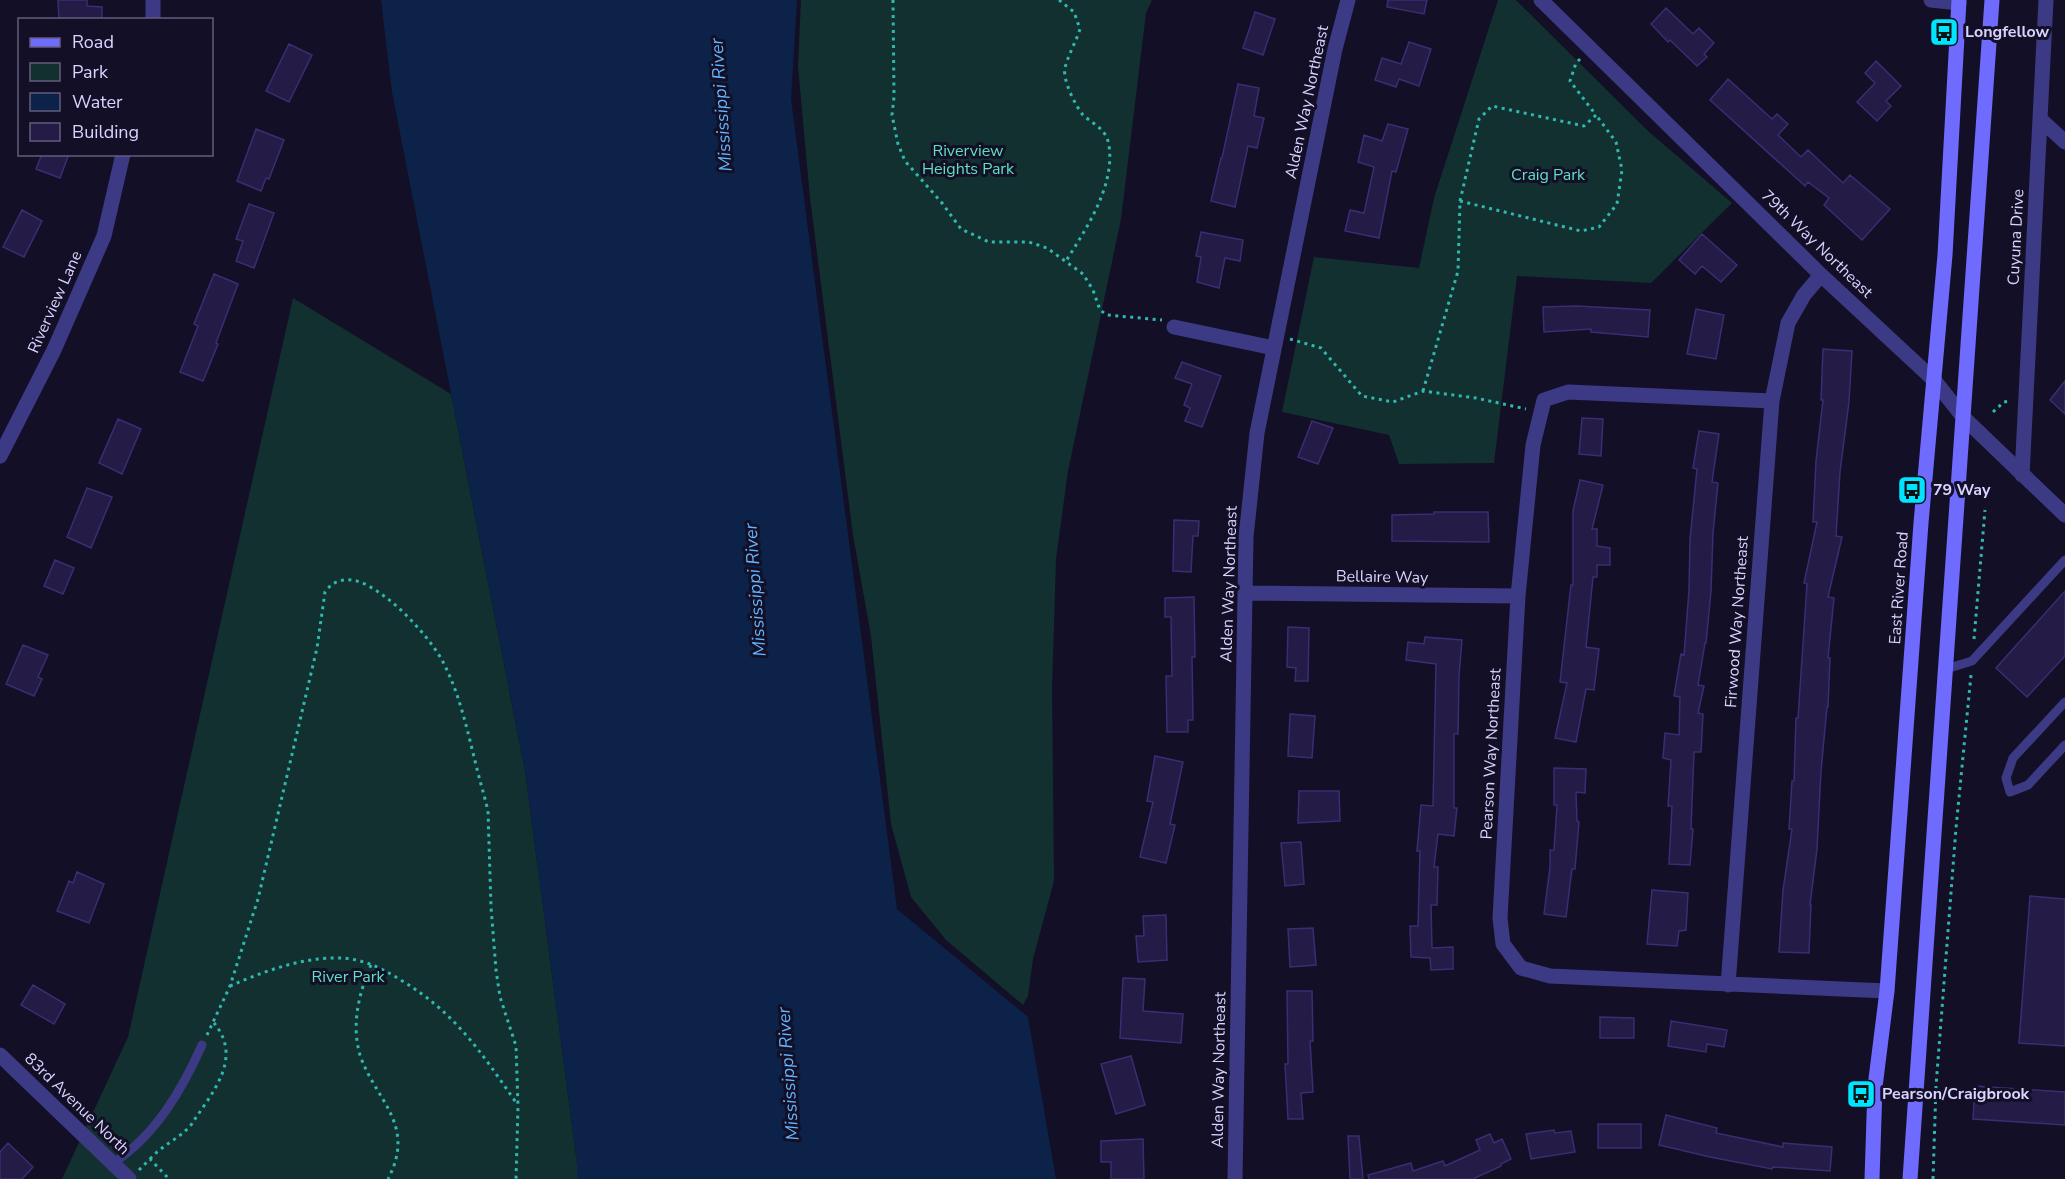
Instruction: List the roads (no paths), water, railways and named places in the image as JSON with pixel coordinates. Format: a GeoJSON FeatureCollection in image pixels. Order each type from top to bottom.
{"type":"FeatureCollection","features":[{"type":"Feature","properties":{"kind":"main road"},"geometry":{"type":"LineString","coordinates":[[1910,1179],[1992,0]]}},
{"type":"Feature","properties":{"kind":"main road","name":"East River Road"},"geometry":{"type":"LineString","coordinates":[[1872,1179],[1875,1088],[1887,991],[1945,255],[1959,1]]}},
{"type":"Feature","properties":{"kind":"street"},"geometry":{"type":"LineString","coordinates":[[153,0],[153,18]]}},
{"type":"Feature","properties":{"kind":"street","name":"Alden Way Northeast"},"geometry":{"type":"LineString","coordinates":[[1235,1179],[1246,537],[1257,433],[1335,50],[1348,0]]}},
{"type":"Feature","properties":{"kind":"street","name":"79th Way Northeast"},"geometry":{"type":"LineString","coordinates":[[1541,0],[1821,275],[1934,380],[1964,418],[2065,515]]}},
{"type":"Feature","properties":{"kind":"street"},"geometry":{"type":"LineString","coordinates":[[1931,0],[1959,1]]}},
{"type":"Feature","properties":{"kind":"street","name":"Cuyuna Drive"},"geometry":{"type":"LineString","coordinates":[[2022,475],[2046,0]]}},
{"type":"Feature","properties":{"kind":"street"},"geometry":{"type":"LineString","coordinates":[[2040,119],[2065,142]]}},
{"type":"Feature","properties":{"kind":"street","name":"Riverview Lane"},"geometry":{"type":"LineString","coordinates":[[0,456],[54,350],[104,236],[123,156]]}},
{"type":"Feature","properties":{"kind":"street","name":"Firwood Way Northeast"},"geometry":{"type":"LineString","coordinates":[[1728,985],[1772,401],[1788,323],[1804,294],[1821,275]]}},
{"type":"Feature","properties":{"kind":"street"},"geometry":{"type":"LineString","coordinates":[[1174,327],[1275,342]]}},
{"type":"Feature","properties":{"kind":"street","name":"Pearson Way Northeast"},"geometry":{"type":"LineString","coordinates":[[1772,401],[1568,392],[1544,400],[1533,445],[1518,596],[1500,918],[1503,944],[1521,968],[1550,976],[1887,991]]}},
{"type":"Feature","properties":{"kind":"street","name":"Bellaire Way"},"geometry":{"type":"LineString","coordinates":[[1245,593],[1518,596]]}},
{"type":"Feature","properties":{"kind":"street","name":"83rd Avenue North"},"geometry":{"type":"LineString","coordinates":[[0,1055],[113,1163],[132,1176]]}},
{"type":"Feature","properties":{"kind":"lane"},"geometry":{"type":"LineString","coordinates":[[1946,669],[1972,661],[2065,560]]}},
{"type":"Feature","properties":{"kind":"lane"},"geometry":{"type":"LineString","coordinates":[[2065,702],[2013,758],[2006,778],[2010,792],[2028,785],[2065,745]]}},
{"type":"Feature","properties":{"kind":"lane"},"geometry":{"type":"LineString","coordinates":[[113,1163],[142,1141],[162,1115],[194,1063],[202,1045]]}},
{"type":"Feature","properties":{"kind":"water","name":"Mississippi River"},"geometry":{"type":"Polygon","coordinates":[[[381,0],[797,0],[791,99],[897,909],[1028,1017],[1056,1179],[577,1179],[577,1163],[525,771],[392,92],[381,0]]]}},
{"type":"Feature","properties":{"kind":"place","name":"Longfellow"},"geometry":{"type":"Point","coordinates":[1944,32]}},
{"type":"Feature","properties":{"kind":"place","name":"79 Way"},"geometry":{"type":"Point","coordinates":[1912,490]}},
{"type":"Feature","properties":{"kind":"place","name":"Pearson/Craigbrook"},"geometry":{"type":"Point","coordinates":[1861,1094]}},
{"type":"Feature","properties":{"kind":"park label","name":"Riverview Heights Park"},"geometry":{"type":"Point","coordinates":[968,160]}},
{"type":"Feature","properties":{"kind":"park label","name":"Craig Park"},"geometry":{"type":"Point","coordinates":[1548,175]}},
{"type":"Feature","properties":{"kind":"park label","name":"River Park"},"geometry":{"type":"Point","coordinates":[348,977]}}]}
